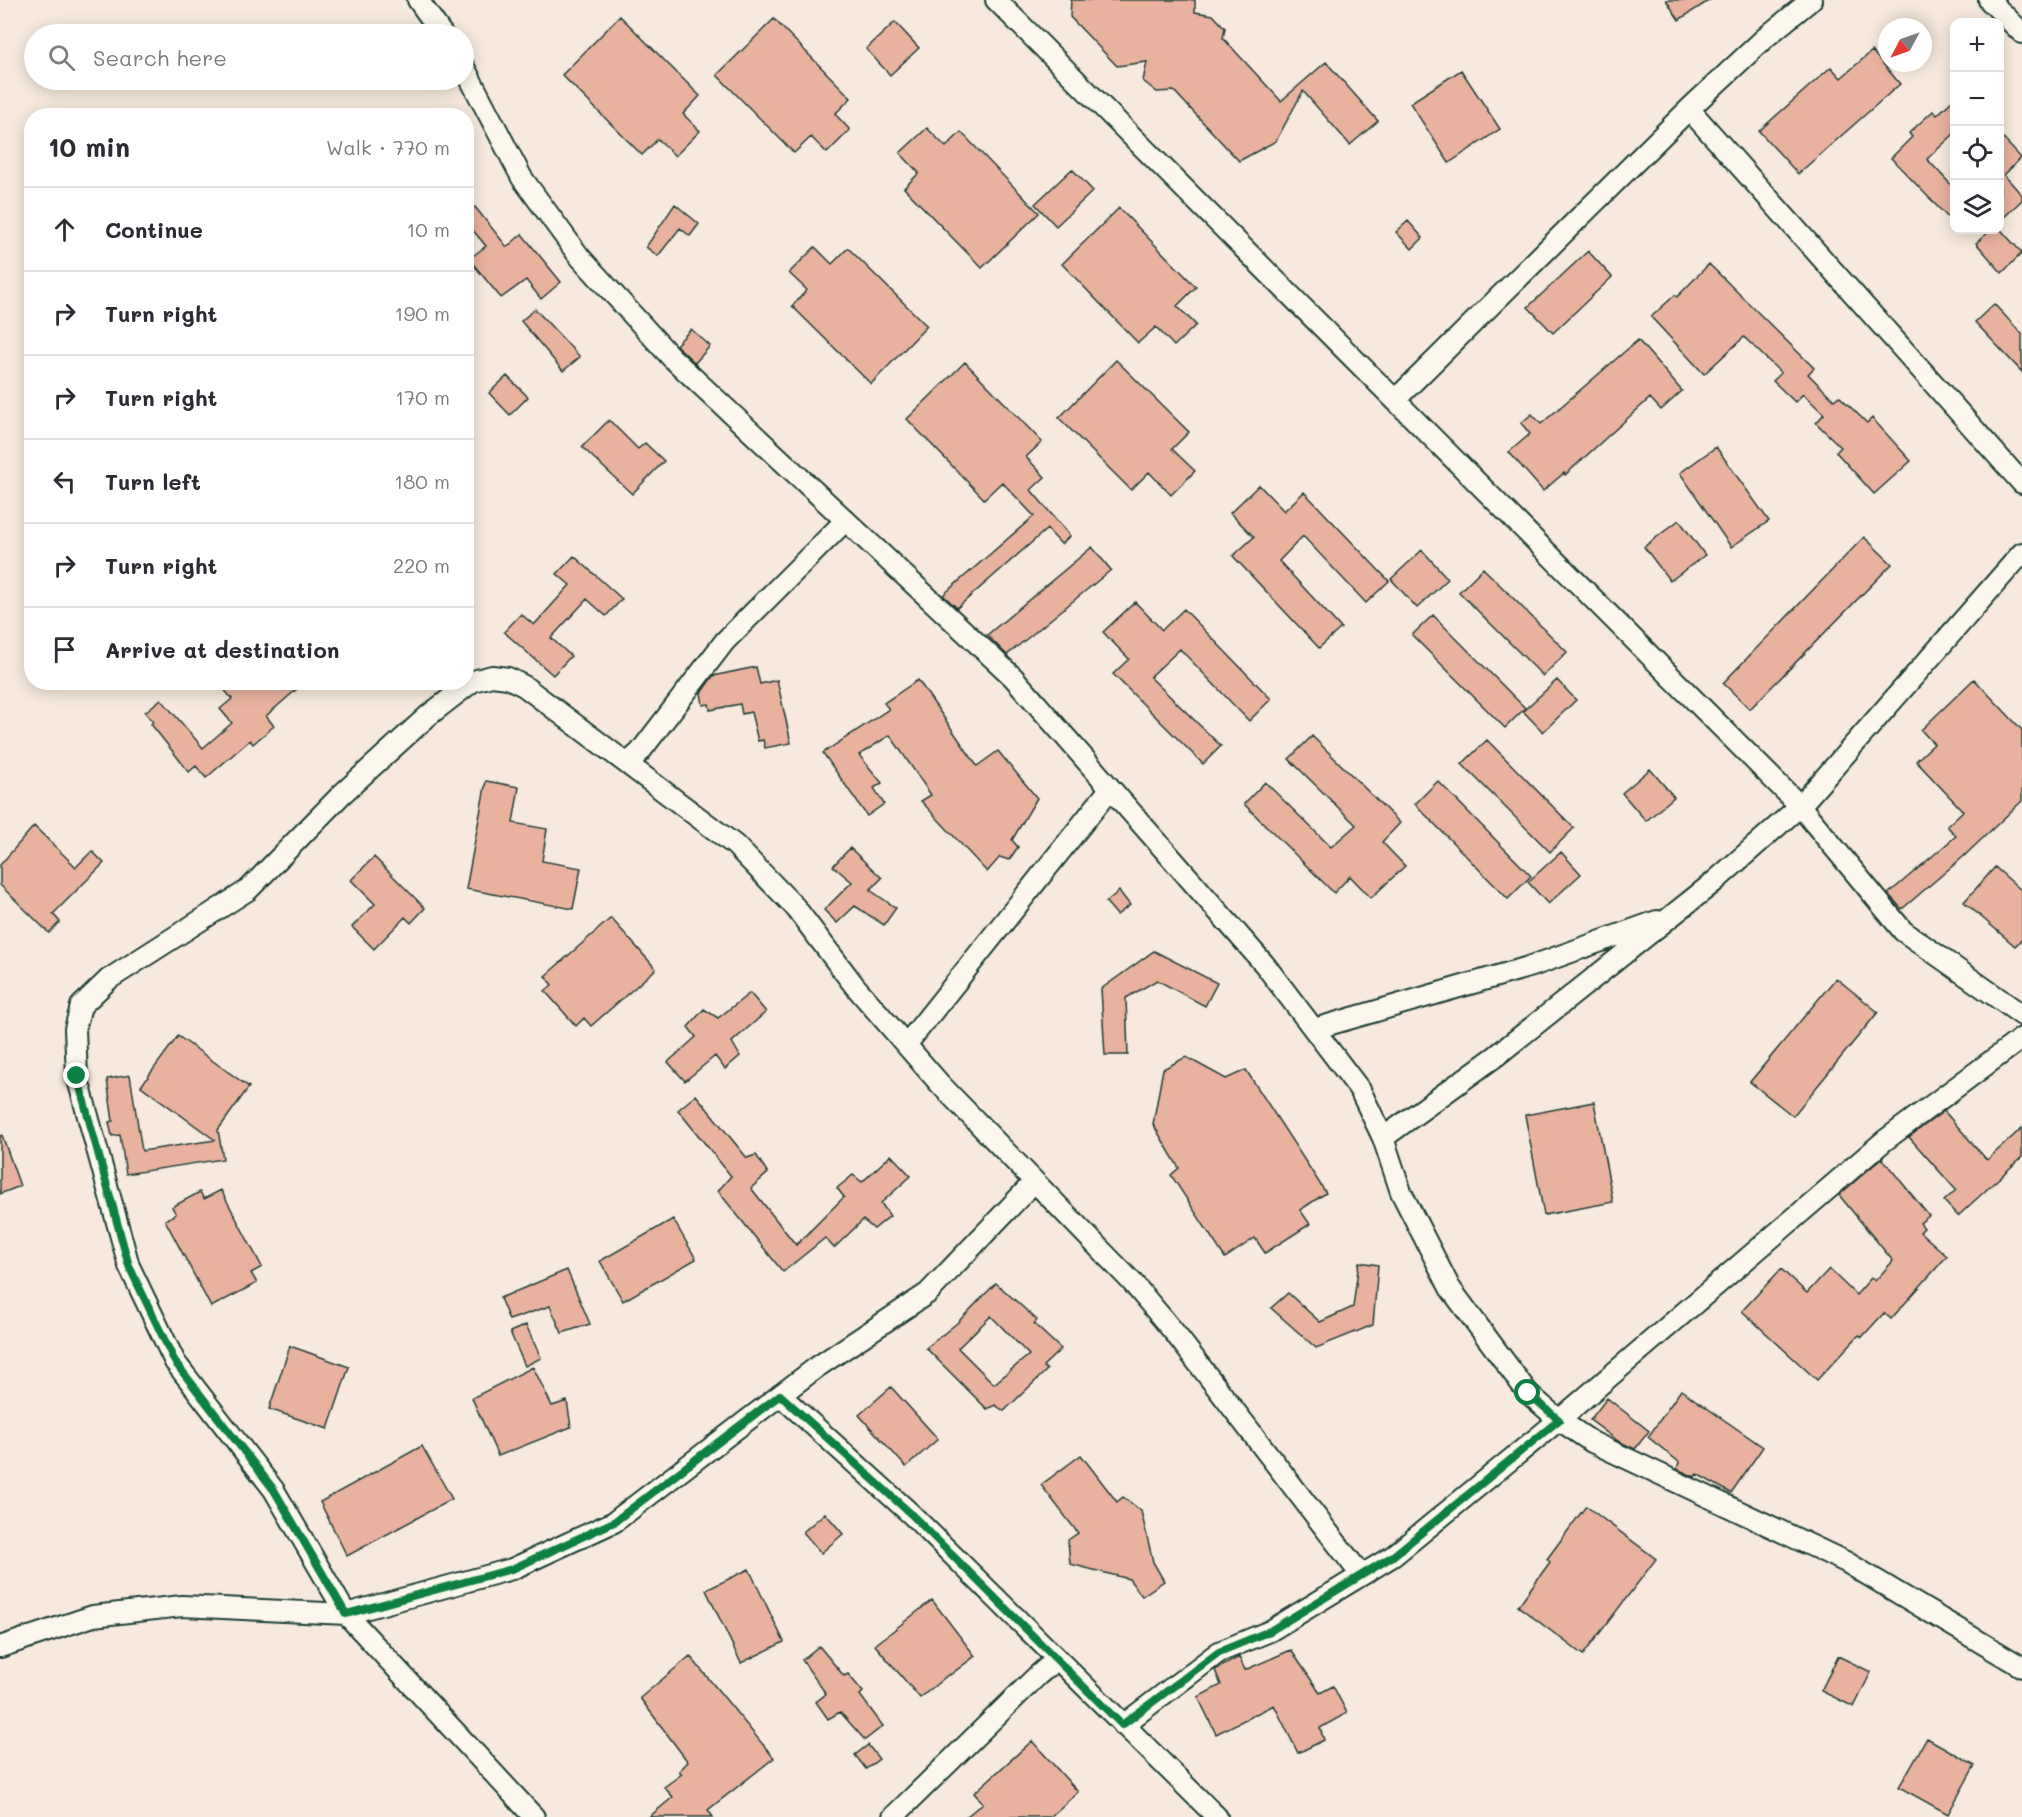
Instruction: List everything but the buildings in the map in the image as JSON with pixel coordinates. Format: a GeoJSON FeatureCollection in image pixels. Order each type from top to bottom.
{"type":"FeatureCollection","features":[{"type":"Feature","properties":{"kind":"street"},"geometry":{"type":"LineString","coordinates":[[418,0],[435,24]]}},
{"type":"Feature","properties":{"kind":"street"},"geometry":{"type":"LineString","coordinates":[[996,0],[1800,806],[1903,931],[2022,1015]]}},
{"type":"Feature","properties":{"kind":"street"},"geometry":{"type":"LineString","coordinates":[[1395,399],[1689,109],[1766,37],[1811,0]]}},
{"type":"Feature","properties":{"kind":"street"},"geometry":{"type":"LineString","coordinates":[[1989,0],[2022,33]]}},
{"type":"Feature","properties":{"kind":"street"},"geometry":{"type":"LineString","coordinates":[[474,86],[522,178],[579,256],[670,357],[1013,677],[1265,965],[1360,1090],[1383,1137],[1401,1192],[1450,1288],[1528,1393],[1559,1420],[1592,1442],[1846,1562],[2022,1667]]}},
{"type":"Feature","properties":{"kind":"street"},"geometry":{"type":"LineString","coordinates":[[1689,109],[2022,483]]}},
{"type":"Feature","properties":{"kind":"street"},"geometry":{"type":"LineString","coordinates":[[628,763],[640,752],[725,641],[845,521]]}},
{"type":"Feature","properties":{"kind":"street"},"geometry":{"type":"LineString","coordinates":[[1383,1137],[1496,1056],[1672,916],[1800,806],[2022,553]]}},
{"type":"Feature","properties":{"kind":"street"},"geometry":{"type":"LineString","coordinates":[[474,680],[492,676],[508,678],[524,686],[735,845],[795,907],[854,985],[906,1045],[1033,1183],[1132,1282],[1361,1575]]}},
{"type":"Feature","properties":{"kind":"street"},"geometry":{"type":"LineString","coordinates":[[461,690],[429,715],[342,794],[248,890],[109,979],[81,1006],[75,1029],[77,1076],[129,1266],[175,1362],[274,1490],[346,1614],[534,1817]]}},
{"type":"Feature","properties":{"kind":"street"},"geometry":{"type":"LineString","coordinates":[[906,1045],[1110,789]]}},
{"type":"Feature","properties":{"kind":"street"},"geometry":{"type":"LineString","coordinates":[[1314,1029],[1532,966],[1672,916]]}},
{"type":"Feature","properties":{"kind":"street"},"geometry":{"type":"LineString","coordinates":[[1122,1725],[1219,1652],[1270,1631],[1393,1556],[1559,1420],[1884,1141],[2022,1038]]}},
{"type":"Feature","properties":{"kind":"street"},"geometry":{"type":"LineString","coordinates":[[0,1647],[93,1616],[182,1606],[346,1614],[512,1569],[614,1522],[780,1395],[928,1293],[1033,1183]]}},
{"type":"Feature","properties":{"kind":"street"},"geometry":{"type":"LineString","coordinates":[[780,1395],[911,1514],[1216,1817]]}},
{"type":"Feature","properties":{"kind":"street"},"geometry":{"type":"LineString","coordinates":[[893,1817],[1057,1659]]}},
{"type":"Feature","properties":{"kind":"route"},"geometry":{"type":"LineString","coordinates":[[77,1076],[129,1266],[175,1362],[274,1490],[346,1614],[512,1569],[614,1522],[780,1395],[911,1514],[1122,1725],[1219,1652],[1270,1631],[1393,1556],[1559,1420],[1528,1393]]}}]}
